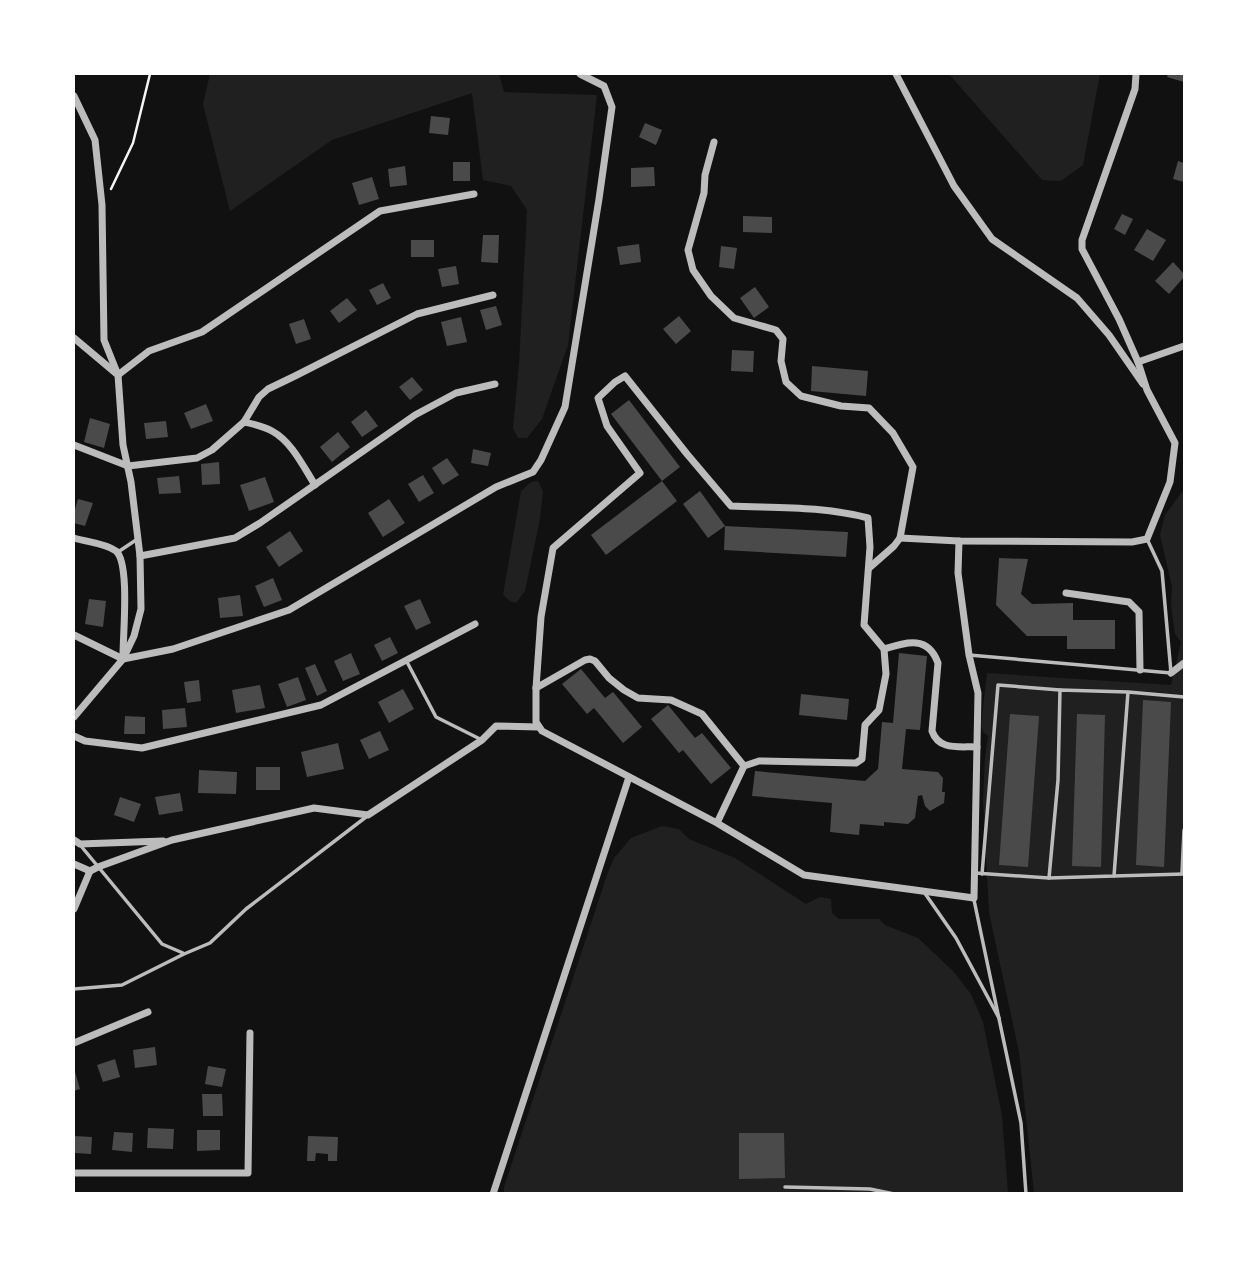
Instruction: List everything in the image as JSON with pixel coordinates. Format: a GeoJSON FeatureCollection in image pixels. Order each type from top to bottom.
{"type":"FeatureCollection","features":[{"type":"Feature","properties":{"kind":"street"},"geometry":{"type":"LineString","coordinates":[[74,635],[123,659],[173,649],[289,610],[496,487],[533,472],[538,467],[565,407],[612,107],[604,86],[580,74]]}},
{"type":"Feature","properties":{"kind":"street"},"geometry":{"type":"LineString","coordinates":[[896,74],[954,186],[992,239],[1077,298],[1109,335],[1147,390],[1175,443],[1170,482],[1147,539],[1132,542],[900,538]]}},
{"type":"Feature","properties":{"kind":"street"},"geometry":{"type":"LineString","coordinates":[[1136,74],[1135,89],[1082,240],[1082,249],[1119,319],[1147,390]]}},
{"type":"Feature","properties":{"kind":"street"},"geometry":{"type":"LineString","coordinates":[[74,96],[95,140],[102,205],[104,340],[118,375],[123,445],[140,556],[141,608],[134,636],[123,659],[74,717]]}},
{"type":"Feature","properties":{"kind":"street"},"geometry":{"type":"LineString","coordinates":[[714,142],[705,175],[704,193],[688,250],[693,270],[711,296],[734,318],[776,330],[783,340],[781,361],[786,382],[801,396],[841,406],[869,408],[893,433],[913,467],[900,538],[868,569]]}},
{"type":"Feature","properties":{"kind":"street"},"geometry":{"type":"LineString","coordinates":[[118,375],[149,351],[202,332],[380,211],[474,194]]}},
{"type":"Feature","properties":{"kind":"street"},"geometry":{"type":"LineString","coordinates":[[74,446],[128,466],[197,458],[212,450],[244,422],[259,397],[268,389],[417,314],[493,295]]}},
{"type":"Feature","properties":{"kind":"street"},"geometry":{"type":"LineString","coordinates":[[74,338],[118,375]]}},
{"type":"Feature","properties":{"kind":"street"},"geometry":{"type":"LineString","coordinates":[[1138,362],[1185,346]]}},
{"type":"Feature","properties":{"kind":"street"},"geometry":{"type":"LineString","coordinates":[[718,823],[744,766],[759,761],[856,763],[862,759],[865,725],[879,710],[886,674],[884,649],[864,625],[870,547],[868,518],[825,510],[731,506],[625,376],[598,398],[607,426],[640,472],[553,548],[541,617],[536,688],[538,727],[629,778],[718,823],[804,875],[974,898],[978,874],[978,693],[958,573],[959,541]]}},
{"type":"Feature","properties":{"kind":"street"},"geometry":{"type":"LineString","coordinates":[[140,556],[235,537],[260,523],[415,415],[456,393],[495,384]]}},
{"type":"Feature","properties":{"kind":"street"},"geometry":{"type":"LineString","coordinates":[[244,422],[274,432],[283,439],[314,485]]}},
{"type":"Feature","properties":{"kind":"street"},"geometry":{"type":"LineString","coordinates":[[74,538],[117,552],[123,564],[123,659]]}},
{"type":"Feature","properties":{"kind":"street"},"geometry":{"type":"LineString","coordinates":[[1066,593],[1129,602],[1139,612],[1140,670]]}},
{"type":"Feature","properties":{"kind":"street"},"geometry":{"type":"LineString","coordinates":[[74,736],[85,741],[142,748],[321,705],[475,624]]}},
{"type":"Feature","properties":{"kind":"street"},"geometry":{"type":"LineString","coordinates":[[884,649],[905,643],[929,647],[938,663],[932,731],[935,739],[944,746],[976,747]]}},
{"type":"Feature","properties":{"kind":"street"},"geometry":{"type":"LineString","coordinates":[[536,688],[590,659],[595,661],[608,678],[638,698],[671,700],[702,714],[744,766]]}},
{"type":"Feature","properties":{"kind":"street"},"geometry":{"type":"LineString","coordinates":[[1171,673],[1185,663]]}},
{"type":"Feature","properties":{"kind":"street"},"geometry":{"type":"LineString","coordinates":[[74,909],[90,871],[98,867],[172,841],[314,808],[368,815],[482,740],[496,726],[538,727]]}},
{"type":"Feature","properties":{"kind":"street"},"geometry":{"type":"LineString","coordinates":[[493,1194],[629,778]]}},
{"type":"Feature","properties":{"kind":"street"},"geometry":{"type":"LineString","coordinates":[[77,842],[172,841]]}},
{"type":"Feature","properties":{"kind":"street"},"geometry":{"type":"LineString","coordinates":[[74,864],[90,871]]}},
{"type":"Feature","properties":{"kind":"street"},"geometry":{"type":"LineString","coordinates":[[74,1043],[148,1012]]}},
{"type":"Feature","properties":{"kind":"street"},"geometry":{"type":"LineString","coordinates":[[74,1173],[248,1173],[250,1033]]}},
{"type":"Feature","properties":{"kind":"lane"},"geometry":{"type":"LineString","coordinates":[[970,655],[1171,673],[1162,571],[1147,539]]}},
{"type":"Feature","properties":{"kind":"lane"},"geometry":{"type":"LineString","coordinates":[[117,552],[137,540]]}},
{"type":"Feature","properties":{"kind":"lane"},"geometry":{"type":"LineString","coordinates":[[406,660],[436,717],[482,740]]}},
{"type":"Feature","properties":{"kind":"lane"},"geometry":{"type":"LineString","coordinates":[[1185,697],[999,685],[978,874],[1049,878],[1183,874],[1185,830]]}},
{"type":"Feature","properties":{"kind":"lane"},"geometry":{"type":"LineString","coordinates":[[1049,878],[1058,780],[1060,690]]}},
{"type":"Feature","properties":{"kind":"lane"},"geometry":{"type":"LineString","coordinates":[[1114,876],[1128,692]]}},
{"type":"Feature","properties":{"kind":"lane"},"geometry":{"type":"LineString","coordinates":[[74,989],[122,985],[210,943],[246,909],[368,815]]}},
{"type":"Feature","properties":{"kind":"lane"},"geometry":{"type":"LineString","coordinates":[[77,842],[162,944],[184,954]]}},
{"type":"Feature","properties":{"kind":"lane"},"geometry":{"type":"LineString","coordinates":[[923,891],[956,938],[1001,1023]]}},
{"type":"Feature","properties":{"kind":"lane"},"geometry":{"type":"LineString","coordinates":[[974,898],[1021,1123],[1026,1194]]}},
{"type":"Feature","properties":{"kind":"lane"},"geometry":{"type":"LineString","coordinates":[[785,1187],[870,1189],[894,1194]]}},
{"type":"Feature","properties":{"kind":"path"},"geometry":{"type":"LineString","coordinates":[[102,205],[133,143],[150,74]]}},
{"type":"Feature","properties":{"kind":"shaded area"},"geometry":{"type":"Polygon","coordinates":[[[210,74],[499,74],[504,92],[597,95],[568,345],[542,419],[527,438],[518,438],[513,428],[527,210],[511,186],[483,180],[472,93],[332,140],[230,211],[203,104],[210,74]]]}},
{"type":"Feature","properties":{"kind":"shaded area"},"geometry":{"type":"Polygon","coordinates":[[[949,74],[1100,74],[1083,165],[1061,181],[1042,180],[949,74]]]}},
{"type":"Feature","properties":{"kind":"shaded area"},"geometry":{"type":"Polygon","coordinates":[[[538,481],[543,491],[540,519],[525,591],[516,603],[503,595],[521,491],[531,482],[538,481]]]}},
{"type":"Feature","properties":{"kind":"shaded area"},"geometry":{"type":"Polygon","coordinates":[[[1184,489],[1184,1193],[1034,1193],[1019,1052],[989,913],[983,802],[988,736],[981,725],[987,673],[1171,685],[1181,642],[1175,634],[1171,605],[1172,587],[1160,535],[1165,515],[1184,489]]]}},
{"type":"Feature","properties":{"kind":"shaded area"},"geometry":{"type":"Polygon","coordinates":[[[662,826],[679,829],[689,839],[735,858],[806,904],[820,897],[831,899],[832,913],[839,919],[879,919],[885,925],[918,938],[953,971],[971,994],[983,1022],[1002,1115],[1008,1193],[504,1194],[504,1187],[614,858],[631,838],[662,826]]]}},
{"type":"Feature","properties":{"kind":"building"},"geometry":{"type":"Polygon","coordinates":[[[1168,74],[1184,74],[1184,82],[1167,77],[1168,74]]]}},
{"type":"Feature","properties":{"kind":"building"},"geometry":{"type":"Polygon","coordinates":[[[431,116],[450,118],[448,135],[429,133],[431,116]]]}},
{"type":"Feature","properties":{"kind":"building"},"geometry":{"type":"Polygon","coordinates":[[[645,123],[662,130],[656,145],[639,137],[645,123]]]}},
{"type":"Feature","properties":{"kind":"building"},"geometry":{"type":"Polygon","coordinates":[[[1178,161],[1184,163],[1184,182],[1173,179],[1178,161]]]}},
{"type":"Feature","properties":{"kind":"building"},"geometry":{"type":"Polygon","coordinates":[[[453,162],[470,162],[470,181],[453,181],[453,162]]]}},
{"type":"Feature","properties":{"kind":"building"},"geometry":{"type":"Polygon","coordinates":[[[405,166],[407,185],[390,187],[388,169],[405,166]]]}},
{"type":"Feature","properties":{"kind":"building"},"geometry":{"type":"Polygon","coordinates":[[[654,167],[655,186],[631,187],[631,168],[654,167]]]}},
{"type":"Feature","properties":{"kind":"building"},"geometry":{"type":"Polygon","coordinates":[[[372,177],[379,199],[359,205],[352,183],[372,177]]]}},
{"type":"Feature","properties":{"kind":"building"},"geometry":{"type":"Polygon","coordinates":[[[1122,214],[1133,219],[1125,235],[1114,229],[1122,214]]]}},
{"type":"Feature","properties":{"kind":"building"},"geometry":{"type":"Polygon","coordinates":[[[743,216],[772,217],[772,233],[743,232],[743,216]]]}},
{"type":"Feature","properties":{"kind":"building"},"geometry":{"type":"Polygon","coordinates":[[[1147,229],[1166,240],[1153,261],[1134,250],[1147,229]]]}},
{"type":"Feature","properties":{"kind":"building"},"geometry":{"type":"Polygon","coordinates":[[[483,235],[499,235],[498,263],[481,262],[483,235]]]}},
{"type":"Feature","properties":{"kind":"building"},"geometry":{"type":"Polygon","coordinates":[[[411,240],[434,240],[434,257],[411,257],[411,240]]]}},
{"type":"Feature","properties":{"kind":"building"},"geometry":{"type":"Polygon","coordinates":[[[639,244],[641,262],[620,265],[617,247],[639,244]]]}},
{"type":"Feature","properties":{"kind":"building"},"geometry":{"type":"Polygon","coordinates":[[[721,246],[737,248],[734,269],[719,267],[721,246]]]}},
{"type":"Feature","properties":{"kind":"building"},"geometry":{"type":"Polygon","coordinates":[[[1173,262],[1184,277],[1169,294],[1155,281],[1173,262]]]}},
{"type":"Feature","properties":{"kind":"building"},"geometry":{"type":"Polygon","coordinates":[[[456,266],[459,284],[442,287],[438,269],[456,266]]]}},
{"type":"Feature","properties":{"kind":"building"},"geometry":{"type":"Polygon","coordinates":[[[383,283],[391,298],[377,305],[369,290],[383,283]]]}},
{"type":"Feature","properties":{"kind":"building"},"geometry":{"type":"Polygon","coordinates":[[[755,287],[769,307],[754,318],[740,298],[755,287]]]}},
{"type":"Feature","properties":{"kind":"building"},"geometry":{"type":"Polygon","coordinates":[[[347,298],[357,310],[339,323],[330,311],[347,298]]]}},
{"type":"Feature","properties":{"kind":"building"},"geometry":{"type":"Polygon","coordinates":[[[496,306],[502,325],[486,330],[480,310],[496,306]]]}},
{"type":"Feature","properties":{"kind":"building"},"geometry":{"type":"Polygon","coordinates":[[[679,316],[691,331],[676,344],[663,329],[679,316]]]}},
{"type":"Feature","properties":{"kind":"building"},"geometry":{"type":"Polygon","coordinates":[[[461,317],[467,342],[447,346],[441,322],[461,317]]]}},
{"type":"Feature","properties":{"kind":"building"},"geometry":{"type":"Polygon","coordinates":[[[304,319],[311,339],[296,344],[289,324],[304,319]]]}},
{"type":"Feature","properties":{"kind":"building"},"geometry":{"type":"Polygon","coordinates":[[[732,350],[754,351],[753,372],[731,371],[732,350]]]}},
{"type":"Feature","properties":{"kind":"building"},"geometry":{"type":"Polygon","coordinates":[[[812,366],[868,371],[866,396],[811,391],[812,366]]]}},
{"type":"Feature","properties":{"kind":"building"},"geometry":{"type":"Polygon","coordinates":[[[412,377],[423,390],[410,400],[399,387],[412,377]]]}},
{"type":"Feature","properties":{"kind":"building"},"geometry":{"type":"Polygon","coordinates":[[[629,400],[680,467],[662,481],[611,414],[629,400]]]}},
{"type":"Feature","properties":{"kind":"building"},"geometry":{"type":"Polygon","coordinates":[[[206,404],[213,421],[191,429],[184,413],[206,404]]]}},
{"type":"Feature","properties":{"kind":"building"},"geometry":{"type":"Polygon","coordinates":[[[366,410],[378,426],[362,437],[351,422],[366,410]]]}},
{"type":"Feature","properties":{"kind":"building"},"geometry":{"type":"Polygon","coordinates":[[[90,418],[110,424],[104,448],[84,442],[90,418]]]}},
{"type":"Feature","properties":{"kind":"building"},"geometry":{"type":"Polygon","coordinates":[[[166,421],[168,437],[146,439],[144,423],[166,421]]]}},
{"type":"Feature","properties":{"kind":"building"},"geometry":{"type":"Polygon","coordinates":[[[338,432],[350,447],[332,462],[320,447],[338,432]]]}},
{"type":"Feature","properties":{"kind":"building"},"geometry":{"type":"Polygon","coordinates":[[[473,449],[491,453],[488,466],[471,463],[473,449]]]}},
{"type":"Feature","properties":{"kind":"building"},"geometry":{"type":"Polygon","coordinates":[[[447,458],[459,475],[443,485],[432,468],[447,458]]]}},
{"type":"Feature","properties":{"kind":"building"},"geometry":{"type":"Polygon","coordinates":[[[219,462],[220,484],[202,485],[201,464],[219,462]]]}},
{"type":"Feature","properties":{"kind":"building"},"geometry":{"type":"Polygon","coordinates":[[[423,475],[434,493],[419,502],[408,484],[423,475]]]}},
{"type":"Feature","properties":{"kind":"building"},"geometry":{"type":"Polygon","coordinates":[[[179,476],[181,493],[159,494],[157,478],[179,476]]]}},
{"type":"Feature","properties":{"kind":"building"},"geometry":{"type":"Polygon","coordinates":[[[265,477],[274,502],[249,511],[240,485],[265,477]]]}},
{"type":"Feature","properties":{"kind":"building"},"geometry":{"type":"Polygon","coordinates":[[[662,481],[677,501],[606,555],[591,535],[662,481]]]}},
{"type":"Feature","properties":{"kind":"building"},"geometry":{"type":"Polygon","coordinates":[[[700,491],[725,526],[708,538],[683,504],[700,491]]]}},
{"type":"Feature","properties":{"kind":"building"},"geometry":{"type":"Polygon","coordinates":[[[78,499],[93,503],[85,526],[74,523],[78,499]]]}},
{"type":"Feature","properties":{"kind":"building"},"geometry":{"type":"Polygon","coordinates":[[[389,499],[405,523],[383,537],[368,513],[389,499]]]}},
{"type":"Feature","properties":{"kind":"building"},"geometry":{"type":"Polygon","coordinates":[[[725,526],[848,532],[846,557],[724,550],[725,526]]]}},
{"type":"Feature","properties":{"kind":"building"},"geometry":{"type":"Polygon","coordinates":[[[290,531],[303,551],[279,567],[266,547],[290,531]]]}},
{"type":"Feature","properties":{"kind":"building"},"geometry":{"type":"Polygon","coordinates":[[[999,558],[1028,559],[1021,594],[1032,604],[1073,603],[1073,620],[1115,620],[1115,649],[1067,649],[1067,636],[1027,636],[996,605],[999,558]]]}},
{"type":"Feature","properties":{"kind":"building"},"geometry":{"type":"Polygon","coordinates":[[[273,578],[282,600],[264,607],[255,586],[273,578]]]}},
{"type":"Feature","properties":{"kind":"building"},"geometry":{"type":"Polygon","coordinates":[[[240,595],[243,616],[220,618],[218,598],[240,595]]]}},
{"type":"Feature","properties":{"kind":"building"},"geometry":{"type":"Polygon","coordinates":[[[89,599],[106,601],[103,627],[85,624],[89,599]]]}},
{"type":"Feature","properties":{"kind":"building"},"geometry":{"type":"Polygon","coordinates":[[[420,599],[431,623],[416,630],[404,606],[420,599]]]}},
{"type":"Feature","properties":{"kind":"building"},"geometry":{"type":"Polygon","coordinates":[[[390,637],[398,653],[382,661],[374,645],[390,637]]]}},
{"type":"Feature","properties":{"kind":"building"},"geometry":{"type":"Polygon","coordinates":[[[351,653],[360,674],[343,681],[334,661],[351,653]]]}},
{"type":"Feature","properties":{"kind":"building"},"geometry":{"type":"Polygon","coordinates":[[[899,653],[927,656],[920,730],[906,729],[902,769],[938,772],[943,778],[944,803],[930,811],[925,806],[922,795],[918,796],[915,818],[908,824],[860,824],[859,835],[830,832],[832,803],[752,796],[755,771],[865,781],[878,769],[882,722],[893,723],[899,653]]]}},
{"type":"Feature","properties":{"kind":"building"},"geometry":{"type":"Polygon","coordinates":[[[315,664],[327,691],[317,696],[305,668],[315,664]]]}},
{"type":"Feature","properties":{"kind":"building"},"geometry":{"type":"Polygon","coordinates":[[[581,669],[605,698],[613,692],[642,727],[623,743],[594,708],[587,714],[562,684],[581,669]]]}},
{"type":"Feature","properties":{"kind":"building"},"geometry":{"type":"Polygon","coordinates":[[[298,677],[306,700],[287,707],[278,684],[298,677]]]}},
{"type":"Feature","properties":{"kind":"building"},"geometry":{"type":"Polygon","coordinates":[[[199,680],[201,701],[187,703],[184,682],[199,680]]]}},
{"type":"Feature","properties":{"kind":"building"},"geometry":{"type":"Polygon","coordinates":[[[260,685],[265,708],[236,713],[232,690],[260,685]]]}},
{"type":"Feature","properties":{"kind":"building"},"geometry":{"type":"Polygon","coordinates":[[[403,689],[414,709],[389,723],[378,702],[403,689]]]}},
{"type":"Feature","properties":{"kind":"building"},"geometry":{"type":"Polygon","coordinates":[[[801,694],[849,699],[847,720],[799,715],[801,694]]]}},
{"type":"Feature","properties":{"kind":"building"},"geometry":{"type":"Polygon","coordinates":[[[1143,700],[1171,702],[1164,867],[1136,865],[1143,700]]]}},
{"type":"Feature","properties":{"kind":"building"},"geometry":{"type":"Polygon","coordinates":[[[668,705],[695,738],[702,733],[731,768],[711,784],[683,750],[679,753],[651,719],[668,705]]]}},
{"type":"Feature","properties":{"kind":"building"},"geometry":{"type":"Polygon","coordinates":[[[185,708],[187,727],[163,729],[162,710],[185,708]]]}},
{"type":"Feature","properties":{"kind":"building"},"geometry":{"type":"Polygon","coordinates":[[[1010,714],[1039,716],[1028,867],[999,865],[1010,714]]]}},
{"type":"Feature","properties":{"kind":"building"},"geometry":{"type":"Polygon","coordinates":[[[1077,714],[1105,715],[1101,867],[1072,866],[1077,714]]]}},
{"type":"Feature","properties":{"kind":"building"},"geometry":{"type":"Polygon","coordinates":[[[125,716],[145,717],[145,734],[124,734],[125,716]]]}},
{"type":"Feature","properties":{"kind":"building"},"geometry":{"type":"Polygon","coordinates":[[[380,731],[389,750],[369,759],[360,740],[380,731]]]}},
{"type":"Feature","properties":{"kind":"building"},"geometry":{"type":"Polygon","coordinates":[[[338,743],[344,769],[307,777],[301,752],[338,743]]]}},
{"type":"Feature","properties":{"kind":"building"},"geometry":{"type":"Polygon","coordinates":[[[256,767],[280,767],[280,790],[256,790],[256,767]]]}},
{"type":"Feature","properties":{"kind":"building"},"geometry":{"type":"Polygon","coordinates":[[[199,770],[237,772],[236,794],[198,793],[199,770]]]}},
{"type":"Feature","properties":{"kind":"building"},"geometry":{"type":"Polygon","coordinates":[[[180,793],[183,811],[159,815],[155,797],[180,793]]]}},
{"type":"Feature","properties":{"kind":"building"},"geometry":{"type":"Polygon","coordinates":[[[120,797],[141,804],[134,822],[114,815],[120,797]]]}},
{"type":"Feature","properties":{"kind":"building"},"geometry":{"type":"Polygon","coordinates":[[[155,1047],[157,1065],[135,1068],[133,1050],[155,1047]]]}},
{"type":"Feature","properties":{"kind":"building"},"geometry":{"type":"Polygon","coordinates":[[[115,1059],[120,1077],[103,1082],[97,1065],[115,1059]]]}},
{"type":"Feature","properties":{"kind":"building"},"geometry":{"type":"Polygon","coordinates":[[[208,1066],[226,1069],[222,1087],[205,1084],[208,1066]]]}},
{"type":"Feature","properties":{"kind":"building"},"geometry":{"type":"Polygon","coordinates":[[[74,1068],[80,1089],[74,1091],[74,1068]]]}},
{"type":"Feature","properties":{"kind":"building"},"geometry":{"type":"Polygon","coordinates":[[[202,1094],[222,1094],[223,1116],[203,1116],[202,1094]]]}},
{"type":"Feature","properties":{"kind":"building"},"geometry":{"type":"Polygon","coordinates":[[[148,1128],[174,1129],[173,1149],[147,1148],[148,1128]]]}},
{"type":"Feature","properties":{"kind":"building"},"geometry":{"type":"Polygon","coordinates":[[[197,1130],[220,1130],[220,1150],[197,1151],[197,1130]]]}},
{"type":"Feature","properties":{"kind":"building"},"geometry":{"type":"Polygon","coordinates":[[[114,1132],[133,1133],[132,1152],[112,1150],[114,1132]]]}},
{"type":"Feature","properties":{"kind":"building"},"geometry":{"type":"Polygon","coordinates":[[[739,1133],[784,1133],[785,1178],[739,1179],[739,1133]]]}},
{"type":"Feature","properties":{"kind":"building"},"geometry":{"type":"Polygon","coordinates":[[[74,1136],[92,1137],[91,1154],[74,1153],[74,1136]]]}},
{"type":"Feature","properties":{"kind":"building"},"geometry":{"type":"Polygon","coordinates":[[[308,1136],[338,1137],[337,1161],[328,1161],[328,1154],[316,1153],[315,1161],[307,1161],[308,1136]]]}}]}
